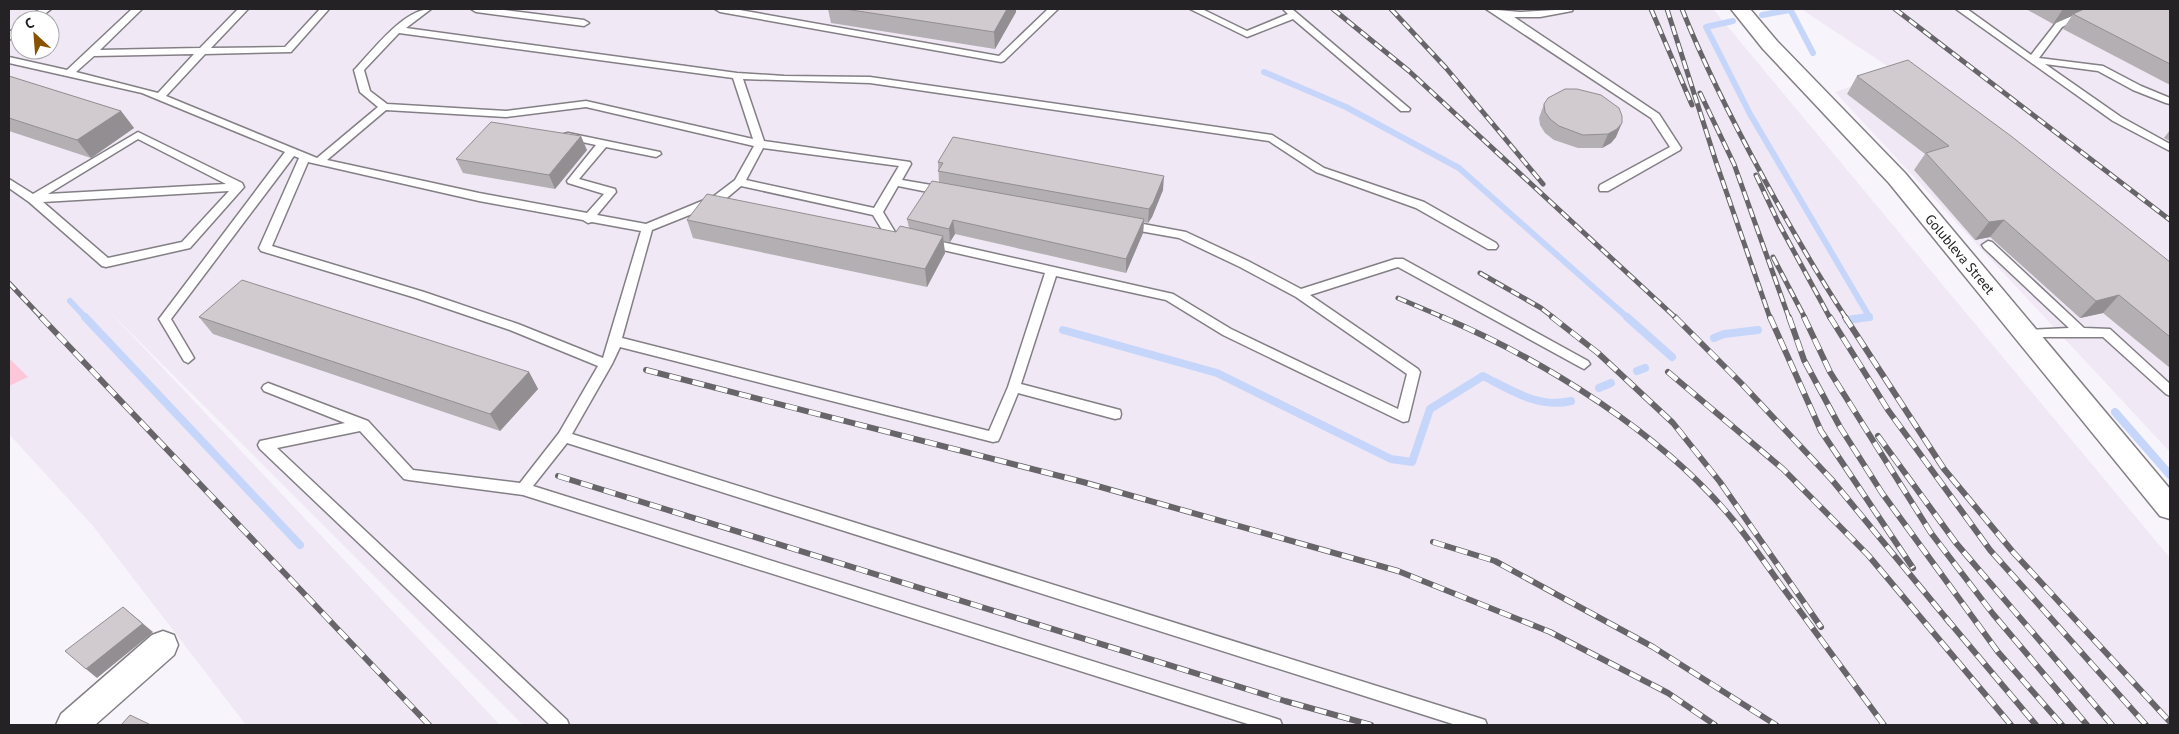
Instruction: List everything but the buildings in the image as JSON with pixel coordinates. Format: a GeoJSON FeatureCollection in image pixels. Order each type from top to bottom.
{"type":"FeatureCollection","features":[{"type":"Feature","properties":{"kind":"street","name":"Golubleva Street"},"geometry":{"type":"LineString","coordinates":[[1740,9],[1770,45],[1897,178],[2170,508]]}},
{"type":"Feature","properties":{"kind":"street"},"geometry":{"type":"LineString","coordinates":[[72,725],[163,645]]}},
{"type":"Feature","properties":{"kind":"lane"},"geometry":{"type":"LineString","coordinates":[[69,74],[136,9]]}},
{"type":"Feature","properties":{"kind":"lane"},"geometry":{"type":"LineString","coordinates":[[160,96],[243,9]]}},
{"type":"Feature","properties":{"kind":"lane"},"geometry":{"type":"LineString","coordinates":[[90,53],[288,50],[325,9]]}},
{"type":"Feature","properties":{"kind":"lane"},"geometry":{"type":"LineString","coordinates":[[427,9],[397,30],[359,70],[366,92],[384,107],[506,114],[586,104],[760,144],[906,164],[877,212]]}},
{"type":"Feature","properties":{"kind":"lane"},"geometry":{"type":"LineString","coordinates":[[476,9],[584,23]]}},
{"type":"Feature","properties":{"kind":"lane"},"geometry":{"type":"LineString","coordinates":[[720,9],[1001,59],[1053,9]]}},
{"type":"Feature","properties":{"kind":"lane"},"geometry":{"type":"LineString","coordinates":[[1195,9],[1246,34],[1291,12],[1405,109]]}},
{"type":"Feature","properties":{"kind":"lane"},"geometry":{"type":"LineString","coordinates":[[1496,11],[1538,15],[1569,9]]}},
{"type":"Feature","properties":{"kind":"lane"},"geometry":{"type":"LineString","coordinates":[[1961,9],[2117,119],[2170,148]]}},
{"type":"Feature","properties":{"kind":"lane"},"geometry":{"type":"LineString","coordinates":[[2032,60],[2059,26],[2095,9]]}},
{"type":"Feature","properties":{"kind":"lane"},"geometry":{"type":"LineString","coordinates":[[1496,11],[1655,116],[1676,148],[1604,188]]}},
{"type":"Feature","properties":{"kind":"lane"},"geometry":{"type":"LineString","coordinates":[[397,30],[737,76],[784,79],[870,80],[1272,138],[1320,170],[1420,205],[1492,246]]}},
{"type":"Feature","properties":{"kind":"lane"},"geometry":{"type":"LineString","coordinates":[[9,60],[160,96],[318,162],[588,219],[647,228],[718,199],[739,182],[760,144],[737,76]]}},
{"type":"Feature","properties":{"kind":"lane"},"geometry":{"type":"LineString","coordinates":[[2032,60],[2100,68],[2137,88],[2170,101]]}},
{"type":"Feature","properties":{"kind":"lane"},"geometry":{"type":"LineString","coordinates":[[318,162],[384,107]]}},
{"type":"Feature","properties":{"kind":"lane"},"geometry":{"type":"LineString","coordinates":[[556,134],[656,154]]}},
{"type":"Feature","properties":{"kind":"lane"},"geometry":{"type":"LineString","coordinates":[[33,199],[138,135],[239,187]]}},
{"type":"Feature","properties":{"kind":"lane"},"geometry":{"type":"LineString","coordinates":[[588,219],[611,192],[572,181],[603,144]]}},
{"type":"Feature","properties":{"kind":"lane"},"geometry":{"type":"LineString","coordinates":[[188,358],[165,319],[292,151]]}},
{"type":"Feature","properties":{"kind":"lane"},"geometry":{"type":"LineString","coordinates":[[305,156],[265,248],[430,298],[514,327],[606,364]]}},
{"type":"Feature","properties":{"kind":"lane"},"geometry":{"type":"LineString","coordinates":[[739,182],[877,212],[892,235],[1169,297],[1226,332],[1402,417],[1414,372],[1300,294],[1244,264],[1182,235],[1115,223]]}},
{"type":"Feature","properties":{"kind":"lane"},"geometry":{"type":"LineString","coordinates":[[895,182],[953,193]]}},
{"type":"Feature","properties":{"kind":"lane"},"geometry":{"type":"LineString","coordinates":[[9,183],[33,199],[106,264],[186,245],[239,187]]}},
{"type":"Feature","properties":{"kind":"lane"},"geometry":{"type":"LineString","coordinates":[[33,199],[239,187]]}},
{"type":"Feature","properties":{"kind":"lane"},"geometry":{"type":"LineString","coordinates":[[524,489],[564,437],[606,364],[615,341],[647,228]]}},
{"type":"Feature","properties":{"kind":"lane"},"geometry":{"type":"LineString","coordinates":[[1988,245],[2082,332]]}},
{"type":"Feature","properties":{"kind":"lane"},"geometry":{"type":"LineString","coordinates":[[1300,294],[1399,262],[1584,364]]}},
{"type":"Feature","properties":{"kind":"lane"},"geometry":{"type":"LineString","coordinates":[[615,341],[993,437],[1014,387],[1052,271]]}},
{"type":"Feature","properties":{"kind":"lane"},"geometry":{"type":"LineString","coordinates":[[2027,334],[2106,332],[2170,391]]}},
{"type":"Feature","properties":{"kind":"lane"},"geometry":{"type":"LineString","coordinates":[[1014,387],[1115,414]]}},
{"type":"Feature","properties":{"kind":"lane"},"geometry":{"type":"LineString","coordinates":[[268,388],[363,426],[409,474],[524,489],[1274,725]]}},
{"type":"Feature","properties":{"kind":"lane"},"geometry":{"type":"LineString","coordinates":[[363,426],[265,445],[561,725]]}},
{"type":"Feature","properties":{"kind":"lane"},"geometry":{"type":"LineString","coordinates":[[564,437],[1479,725]]}},
{"type":"Feature","properties":{"kind":"shaded area"},"geometry":{"type":"Polygon","coordinates":[[[9,9],[1713,9],[2170,558],[2170,725],[523,725],[106,308],[500,725],[246,725],[93,526],[9,434],[9,9]]]}},
{"type":"Feature","properties":{"kind":"shaded area"},"geometry":{"type":"Polygon","coordinates":[[[1801,9],[2170,9],[2170,452],[1835,92],[1895,71],[1801,9]]]}},
{"type":"Feature","properties":{"kind":"shaded area"},"geometry":{"type":"Polygon","coordinates":[[[9,358],[28,377],[9,386],[9,358]]]}},
{"type":"Feature","properties":{"kind":"waterway"},"geometry":{"type":"LineString","coordinates":[[1790,9],[1813,53]]}},
{"type":"Feature","properties":{"kind":"waterway"},"geometry":{"type":"LineString","coordinates":[[1762,15],[1790,10]]}},
{"type":"Feature","properties":{"kind":"waterway"},"geometry":{"type":"LineString","coordinates":[[1733,21],[1706,27],[1750,114],[1870,318]]}},
{"type":"Feature","properties":{"kind":"waterway"},"geometry":{"type":"LineString","coordinates":[[1264,72],[1346,107],[1459,168],[1628,318]]}},
{"type":"Feature","properties":{"kind":"waterway"},"geometry":{"type":"LineString","coordinates":[[70,301],[86,318]]}},
{"type":"Feature","properties":{"kind":"waterway"},"geometry":{"type":"LineString","coordinates":[[85,317],[300,545]]}},
{"type":"Feature","properties":{"kind":"waterway"},"geometry":{"type":"LineString","coordinates":[[1627,317],[1672,357]]}},
{"type":"Feature","properties":{"kind":"waterway"},"geometry":{"type":"LineString","coordinates":[[1847,320],[1869,317]]}},
{"type":"Feature","properties":{"kind":"waterway"},"geometry":{"type":"LineString","coordinates":[[1063,330],[1217,373],[1391,459],[1412,462],[1430,409],[1483,376],[1525,397],[1559,403],[1571,401]]}},
{"type":"Feature","properties":{"kind":"waterway"},"geometry":{"type":"LineString","coordinates":[[1714,338],[1724,334],[1758,330]]}},
{"type":"Feature","properties":{"kind":"waterway"},"geometry":{"type":"LineString","coordinates":[[1637,371],[1645,368]]}},
{"type":"Feature","properties":{"kind":"waterway"},"geometry":{"type":"LineString","coordinates":[[1599,388],[1611,383]]}},
{"type":"Feature","properties":{"kind":"waterway"},"geometry":{"type":"LineString","coordinates":[[2115,412],[2170,475]]}},
{"type":"Feature","properties":{"kind":"railway"},"geometry":{"type":"LineString","coordinates":[[1333,9],[1409,71],[1676,318]]}},
{"type":"Feature","properties":{"kind":"railway"},"geometry":{"type":"LineString","coordinates":[[1391,9],[1446,68],[1543,184]]}},
{"type":"Feature","properties":{"kind":"railway"},"geometry":{"type":"LineString","coordinates":[[1651,9],[1692,105]]}},
{"type":"Feature","properties":{"kind":"railway"},"geometry":{"type":"LineString","coordinates":[[1667,9],[1717,165],[1770,318]]}},
{"type":"Feature","properties":{"kind":"railway"},"geometry":{"type":"LineString","coordinates":[[1682,9],[1730,115],[1783,213],[1846,318]]}},
{"type":"Feature","properties":{"kind":"railway"},"geometry":{"type":"LineString","coordinates":[[1895,9],[2170,220]]}},
{"type":"Feature","properties":{"kind":"railway"},"geometry":{"type":"LineString","coordinates":[[1700,93],[1734,164],[1789,318]]}},
{"type":"Feature","properties":{"kind":"railway"},"geometry":{"type":"LineString","coordinates":[[1756,175],[1779,224],[1830,318]]}},
{"type":"Feature","properties":{"kind":"railway"},"geometry":{"type":"LineString","coordinates":[[1773,257],[1805,318]]}},
{"type":"Feature","properties":{"kind":"railway"},"geometry":{"type":"LineString","coordinates":[[1480,273],[1541,308],[1554,318]]}},
{"type":"Feature","properties":{"kind":"railway"},"geometry":{"type":"LineString","coordinates":[[9,283],[42,318]]}},
{"type":"Feature","properties":{"kind":"railway"},"geometry":{"type":"LineString","coordinates":[[1398,298],[1445,318]]}},
{"type":"Feature","properties":{"kind":"railway"},"geometry":{"type":"LineString","coordinates":[[41,317],[429,725]]}},
{"type":"Feature","properties":{"kind":"railway"},"geometry":{"type":"LineString","coordinates":[[1442,317],[1521,355],[1600,402],[1673,458],[1734,521],[1884,725]]}},
{"type":"Feature","properties":{"kind":"railway"},"geometry":{"type":"LineString","coordinates":[[1552,317],[1598,353],[1673,423],[1720,482],[1821,627]]}},
{"type":"Feature","properties":{"kind":"railway"},"geometry":{"type":"LineString","coordinates":[[1770,317],[1821,431],[1913,568]]}},
{"type":"Feature","properties":{"kind":"railway"},"geometry":{"type":"LineString","coordinates":[[1789,317],[1804,360],[1840,427],[1882,493],[1998,652],[2062,725]]}},
{"type":"Feature","properties":{"kind":"railway"},"geometry":{"type":"LineString","coordinates":[[1804,317],[1830,372],[1931,533],[1993,614],[2087,725]]}},
{"type":"Feature","properties":{"kind":"railway"},"geometry":{"type":"LineString","coordinates":[[1830,317],[1888,410],[1990,550],[2146,725]]}},
{"type":"Feature","properties":{"kind":"railway"},"geometry":{"type":"LineString","coordinates":[[1845,317],[1944,469],[2013,552],[2170,722]]}},
{"type":"Feature","properties":{"kind":"railway"},"geometry":{"type":"LineString","coordinates":[[1676,318],[1742,384],[1832,480],[1950,623]]}},
{"type":"Feature","properties":{"kind":"railway"},"geometry":{"type":"LineString","coordinates":[[646,370],[1083,482],[1398,571],[1550,632],[1668,693],[1715,725]]}},
{"type":"Feature","properties":{"kind":"railway"},"geometry":{"type":"LineString","coordinates":[[1668,372],[1783,469],[1868,555],[2011,725]]}},
{"type":"Feature","properties":{"kind":"railway"},"geometry":{"type":"LineString","coordinates":[[1878,436],[1956,543],[2112,725]]}},
{"type":"Feature","properties":{"kind":"railway"},"geometry":{"type":"LineString","coordinates":[[558,476],[1285,701],[1371,725]]}},
{"type":"Feature","properties":{"kind":"railway"},"geometry":{"type":"LineString","coordinates":[[1433,542],[1495,561],[1653,647],[1776,725]]}},
{"type":"Feature","properties":{"kind":"railway"},"geometry":{"type":"LineString","coordinates":[[1946,618],[2036,725]]}}]}
